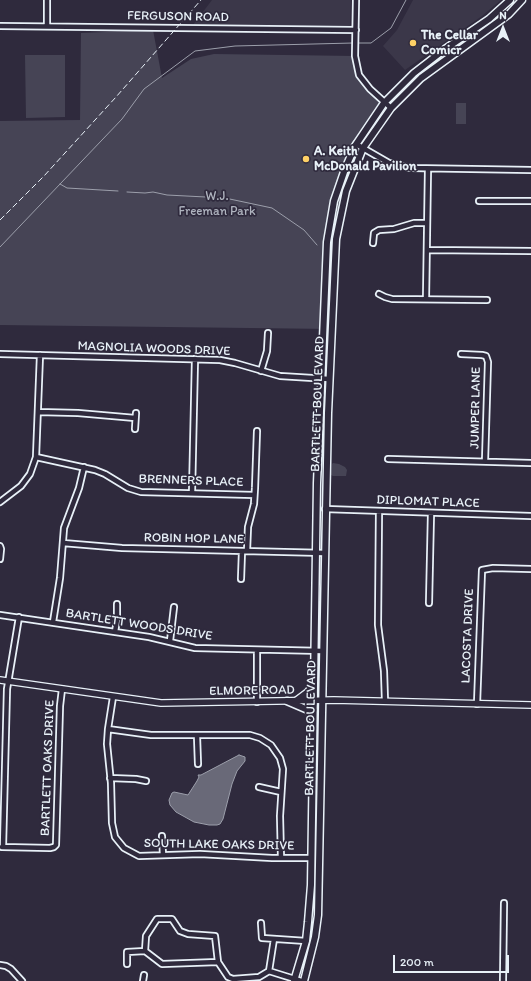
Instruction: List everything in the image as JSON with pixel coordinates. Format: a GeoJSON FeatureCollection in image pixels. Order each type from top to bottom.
{"type":"FeatureCollection","features":[{"type":"Feature","properties":{"kind":"main road","name":"BARTLETT BOULEVARD"},"geometry":{"type":"LineString","coordinates":[[298,981],[306,941],[309,915],[321,378],[328,232],[334,201],[345,169],[356,144],[384,102],[414,72],[440,52],[475,30],[510,0]]}},
{"type":"Feature","properties":{"kind":"main road","name":"BARTLETT BOULEVARD"},"geometry":{"type":"LineString","coordinates":[[298,981],[315,937],[318,915],[323,701],[325,510],[329,378],[336,239],[346,190],[363,148],[391,108],[421,78],[509,14],[522,0]]}},
{"type":"Feature","properties":{"kind":"main road"},"geometry":{"type":"LineString","coordinates":[[475,30],[480,36]]}},
{"type":"Feature","properties":{"kind":"main road"},"geometry":{"type":"LineString","coordinates":[[414,72],[421,78]]}},
{"type":"Feature","properties":{"kind":"main road"},"geometry":{"type":"LineString","coordinates":[[296,701],[308,692],[314,684]]}},
{"type":"Feature","properties":{"kind":"main road"},"geometry":{"type":"LineString","coordinates":[[286,701],[308,710],[314,719]]}},
{"type":"Feature","properties":{"kind":"main road"},"geometry":{"type":"LineString","coordinates":[[312,792],[320,793]]}},
{"type":"Feature","properties":{"kind":"main road"},"geometry":{"type":"LineString","coordinates":[[309,915],[318,915]]}},
{"type":"Feature","properties":{"kind":"street"},"geometry":{"type":"LineString","coordinates":[[47,0],[47,26]]}},
{"type":"Feature","properties":{"kind":"street"},"geometry":{"type":"LineString","coordinates":[[356,0],[355,56],[359,75],[391,108]]}},
{"type":"Feature","properties":{"kind":"street","name":"FERGUSON ROAD"},"geometry":{"type":"LineString","coordinates":[[0,26],[356,30]]}},
{"type":"Feature","properties":{"kind":"street"},"geometry":{"type":"LineString","coordinates":[[356,144],[376,156],[396,165],[411,168],[531,170]]}},
{"type":"Feature","properties":{"kind":"street"},"geometry":{"type":"LineString","coordinates":[[426,299],[428,169]]}},
{"type":"Feature","properties":{"kind":"street"},"geometry":{"type":"LineString","coordinates":[[480,201],[531,201]]}},
{"type":"Feature","properties":{"kind":"street"},"geometry":{"type":"LineString","coordinates":[[373,243],[374,233],[376,231],[394,229],[414,223],[427,223]]}},
{"type":"Feature","properties":{"kind":"street"},"geometry":{"type":"LineString","coordinates":[[427,250],[531,251]]}},
{"type":"Feature","properties":{"kind":"street"},"geometry":{"type":"LineString","coordinates":[[379,294],[389,298],[486,300]]}},
{"type":"Feature","properties":{"kind":"street"},"geometry":{"type":"LineString","coordinates":[[261,371],[267,348],[268,333]]}},
{"type":"Feature","properties":{"kind":"street","name":"MAGNOLIA WOODS DRIVE"},"geometry":{"type":"LineString","coordinates":[[0,354],[224,360],[261,371],[286,376],[329,378]]}},
{"type":"Feature","properties":{"kind":"street","name":"JUMPER LANE"},"geometry":{"type":"LineString","coordinates":[[461,354],[486,356],[488,362],[486,462]]}},
{"type":"Feature","properties":{"kind":"street"},"geometry":{"type":"LineString","coordinates":[[0,501],[21,486],[30,474],[36,457],[40,355]]}},
{"type":"Feature","properties":{"kind":"street"},"geometry":{"type":"LineString","coordinates":[[192,493],[195,359]]}},
{"type":"Feature","properties":{"kind":"street"},"geometry":{"type":"LineString","coordinates":[[38,412],[136,415],[135,429]]}},
{"type":"Feature","properties":{"kind":"street"},"geometry":{"type":"LineString","coordinates":[[241,579],[244,551],[254,495],[257,431]]}},
{"type":"Feature","properties":{"kind":"street","name":"BRENNERS PLACE"},"geometry":{"type":"LineString","coordinates":[[36,457],[102,472],[128,488],[138,491],[254,495]]}},
{"type":"Feature","properties":{"kind":"street"},"geometry":{"type":"LineString","coordinates":[[388,459],[531,463]]}},
{"type":"Feature","properties":{"kind":"street"},"geometry":{"type":"LineString","coordinates":[[53,622],[59,584],[65,524],[79,488],[84,467]]}},
{"type":"Feature","properties":{"kind":"street","name":"DIPLOMAT PLACE"},"geometry":{"type":"LineString","coordinates":[[325,510],[531,516]]}},
{"type":"Feature","properties":{"kind":"street"},"geometry":{"type":"LineString","coordinates":[[379,511],[378,625],[384,671],[385,701]]}},
{"type":"Feature","properties":{"kind":"street"},"geometry":{"type":"LineString","coordinates":[[429,603],[431,513]]}},
{"type":"Feature","properties":{"kind":"street","name":"ROBIN HOP LANE"},"geometry":{"type":"LineString","coordinates":[[63,543],[122,548],[325,553]]}},
{"type":"Feature","properties":{"kind":"street"},"geometry":{"type":"LineString","coordinates":[[0,546],[0,559]]}},
{"type":"Feature","properties":{"kind":"street","name":"LACOSTA DRIVE"},"geometry":{"type":"LineString","coordinates":[[477,704],[481,578],[483,570],[493,568],[531,569]]}},
{"type":"Feature","properties":{"kind":"street"},"geometry":{"type":"LineString","coordinates":[[115,632],[117,604]]}},
{"type":"Feature","properties":{"kind":"street"},"geometry":{"type":"LineString","coordinates":[[170,641],[174,607]]}},
{"type":"Feature","properties":{"kind":"street","name":"BARTLETT WOODS DRIVE"},"geometry":{"type":"LineString","coordinates":[[0,615],[170,641],[199,648],[323,651]]}},
{"type":"Feature","properties":{"kind":"street"},"geometry":{"type":"LineString","coordinates":[[1,847],[7,689],[19,617]]}},
{"type":"Feature","properties":{"kind":"street"},"geometry":{"type":"LineString","coordinates":[[257,650],[257,702]]}},
{"type":"Feature","properties":{"kind":"street","name":"ELMORE ROAD"},"geometry":{"type":"LineString","coordinates":[[0,680],[149,702],[168,703],[385,701],[531,705]]}},
{"type":"Feature","properties":{"kind":"street","name":"BARTLETT OAKS DRIVE"},"geometry":{"type":"LineString","coordinates":[[1,847],[54,847],[56,839],[60,706],[62,689]]}},
{"type":"Feature","properties":{"kind":"street"},"geometry":{"type":"LineString","coordinates":[[113,697],[108,729],[107,750],[110,778],[146,781]]}},
{"type":"Feature","properties":{"kind":"street"},"geometry":{"type":"LineString","coordinates":[[108,729],[151,735],[250,735],[260,738],[271,745],[277,752],[283,769],[280,831],[281,858]]}},
{"type":"Feature","properties":{"kind":"street"},"geometry":{"type":"LineString","coordinates":[[197,736],[198,764]]}},
{"type":"Feature","properties":{"kind":"street","name":"SOUTH LAKE OAKS DRIVE"},"geometry":{"type":"LineString","coordinates":[[110,778],[114,833],[121,846],[139,856],[209,854],[310,858]]}},
{"type":"Feature","properties":{"kind":"street"},"geometry":{"type":"LineString","coordinates":[[259,787],[281,792]]}},
{"type":"Feature","properties":{"kind":"street"},"geometry":{"type":"LineString","coordinates":[[162,836],[163,855]]}},
{"type":"Feature","properties":{"kind":"street"},"geometry":{"type":"LineString","coordinates":[[503,981],[504,903]]}},
{"type":"Feature","properties":{"kind":"street"},"geometry":{"type":"LineString","coordinates":[[145,951],[146,936],[157,919],[172,919],[180,931],[188,934],[216,936],[218,962],[228,977],[233,979],[259,977],[269,971],[298,981]]}},
{"type":"Feature","properties":{"kind":"street"},"geometry":{"type":"LineString","coordinates":[[260,922],[262,938],[306,941]]}},
{"type":"Feature","properties":{"kind":"street"},"geometry":{"type":"LineString","coordinates":[[269,971],[274,938]]}},
{"type":"Feature","properties":{"kind":"street"},"geometry":{"type":"LineString","coordinates":[[127,964],[127,952],[145,951],[162,964],[218,962]]}},
{"type":"Feature","properties":{"kind":"street"},"geometry":{"type":"LineString","coordinates":[[0,965],[6,966],[16,973],[22,981]]}},
{"type":"Feature","properties":{"kind":"street"},"geometry":{"type":"LineString","coordinates":[[144,975],[144,981]]}},
{"type":"Feature","properties":{"kind":"shaded area"},"geometry":{"type":"Polygon","coordinates":[[[212,0],[351,0],[350,25],[193,25],[212,0]]]}},
{"type":"Feature","properties":{"kind":"shaded area"},"geometry":{"type":"Polygon","coordinates":[[[413,0],[501,0],[482,16],[405,70],[383,46],[397,30],[413,0]]]}},
{"type":"Feature","properties":{"kind":"green space","name":"W.J. Freeman Park"},"geometry":{"type":"Polygon","coordinates":[[[153,30],[162,78],[191,59],[214,54],[355,56],[359,75],[391,108],[363,148],[341,212],[332,329],[0,325],[0,121],[80,120],[81,33],[153,30]]]}},
{"type":"Feature","properties":{"kind":"green space"},"geometry":{"type":"Polygon","coordinates":[[[25,55],[65,55],[65,117],[26,118],[25,55]]]}},
{"type":"Feature","properties":{"kind":"green space"},"geometry":{"type":"Polygon","coordinates":[[[456,103],[466,103],[466,124],[456,124],[456,103]]]}},
{"type":"Feature","properties":{"kind":"green space"},"geometry":{"type":"Polygon","coordinates":[[[333,463],[345,467],[347,470],[346,476],[331,475],[333,463]]]}},
{"type":"Feature","properties":{"kind":"water"},"geometry":{"type":"Polygon","coordinates":[[[239,755],[245,757],[245,761],[237,771],[223,819],[220,824],[209,825],[194,822],[176,812],[170,805],[169,800],[172,793],[174,792],[188,795],[199,777],[198,775],[201,775],[239,755]]]}},
{"type":"Feature","properties":{"kind":"waterway"},"geometry":{"type":"LineString","coordinates":[[358,43],[371,43],[391,28],[406,0]]}},
{"type":"Feature","properties":{"kind":"waterway"},"geometry":{"type":"LineString","coordinates":[[0,247],[122,119],[144,89],[195,51],[235,46],[353,43]]}},
{"type":"Feature","properties":{"kind":"waterway"},"geometry":{"type":"LineString","coordinates":[[60,184],[67,188],[118,191]]}},
{"type":"Feature","properties":{"kind":"waterway"},"geometry":{"type":"LineString","coordinates":[[127,192],[153,192],[167,195],[225,198],[272,208],[304,230],[317,245]]}},
{"type":"Feature","properties":{"kind":"railway"},"geometry":{"type":"LineString","coordinates":[[0,220],[44,176],[201,0]]}},
{"type":"Feature","properties":{"kind":"place","name":"The Cellar Comicr"},"geometry":{"type":"Point","coordinates":[413,43]}},
{"type":"Feature","properties":{"kind":"place","name":"A. Keith McDonald Pavilion"},"geometry":{"type":"Point","coordinates":[306,159]}}]}
